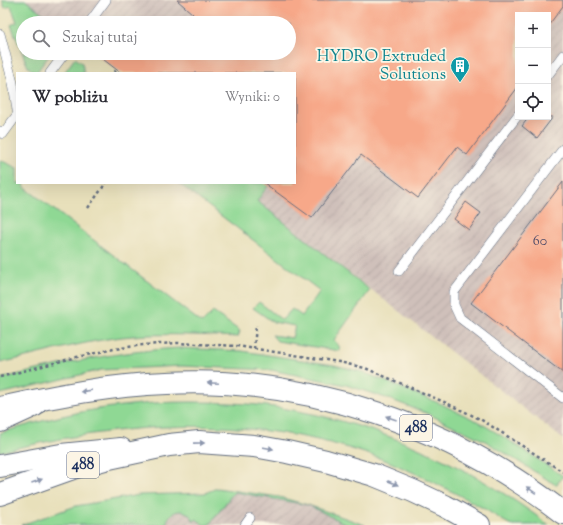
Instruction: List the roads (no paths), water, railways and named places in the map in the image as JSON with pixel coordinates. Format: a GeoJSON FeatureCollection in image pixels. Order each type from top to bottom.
{"type":"FeatureCollection","features":[{"type":"Feature","properties":{"kind":"main road","name":"488"},"geometry":{"type":"LineString","coordinates":[[0,408],[50,397],[121,386],[168,383],[210,383],[252,386],[303,394],[339,402],[377,413],[443,440],[478,457],[507,474],[563,513]]}},
{"type":"Feature","properties":{"kind":"main road"},"geometry":{"type":"LineString","coordinates":[[0,421],[50,397]]}},
{"type":"Feature","properties":{"kind":"main road","name":"488"},"geometry":{"type":"LineString","coordinates":[[0,494],[76,467],[109,458],[170,445],[198,442],[254,446],[287,452],[326,461],[374,475],[414,491],[479,525]]}},
{"type":"Feature","properties":{"kind":"main road"},"geometry":{"type":"LineString","coordinates":[[0,466],[61,455],[170,445]]}},
{"type":"Feature","properties":{"kind":"lane"},"geometry":{"type":"LineString","coordinates":[[94,16],[106,0]]}},
{"type":"Feature","properties":{"kind":"lane"},"geometry":{"type":"LineString","coordinates":[[0,34],[13,83],[16,103]]}},
{"type":"Feature","properties":{"kind":"lane"},"geometry":{"type":"LineString","coordinates":[[551,71],[563,55]]}},
{"type":"Feature","properties":{"kind":"lane"},"geometry":{"type":"LineString","coordinates":[[51,72],[60,60]]}},
{"type":"Feature","properties":{"kind":"lane"},"geometry":{"type":"LineString","coordinates":[[0,132],[3,134],[16,116]]}},
{"type":"Feature","properties":{"kind":"lane"},"geometry":{"type":"LineString","coordinates":[[399,271],[515,119]]}},
{"type":"Feature","properties":{"kind":"lane"},"geometry":{"type":"LineString","coordinates":[[563,148],[454,292],[454,305],[460,318],[563,398]]}},
{"type":"Feature","properties":{"kind":"place","name":"HYDRO Extruded Solutions"},"geometry":{"type":"Point","coordinates":[460,83]}}]}
